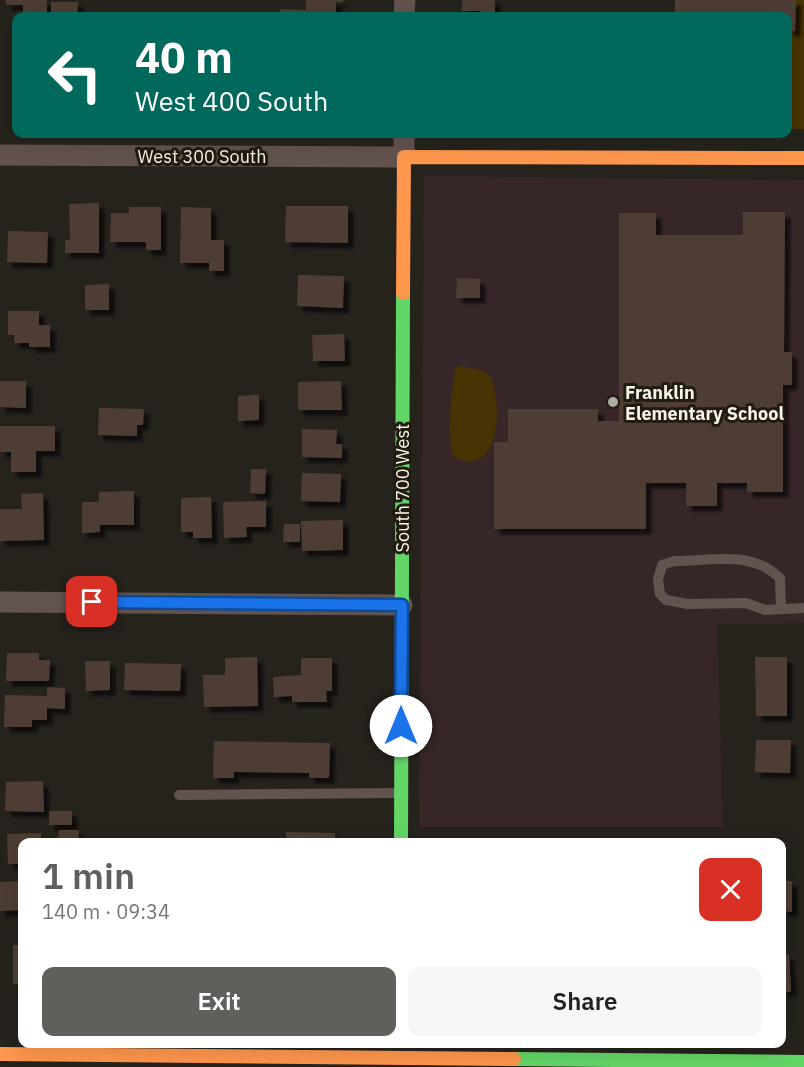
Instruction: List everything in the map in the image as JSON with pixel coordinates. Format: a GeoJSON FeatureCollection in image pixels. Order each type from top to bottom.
{"type":"FeatureCollection","features":[{"type":"Feature","properties":{"kind":"street","name":"South 700 West"},"geometry":{"type":"LineString","coordinates":[[401,838],[404,138]]}},
{"type":"Feature","properties":{"kind":"street","name":"West 300 South"},"geometry":{"type":"LineString","coordinates":[[0,155],[404,157]]}},
{"type":"Feature","properties":{"kind":"street"},"geometry":{"type":"LineString","coordinates":[[404,157],[804,158]]}},
{"type":"Feature","properties":{"kind":"street"},"geometry":{"type":"LineString","coordinates":[[0,602],[402,605]]}},
{"type":"Feature","properties":{"kind":"street"},"geometry":{"type":"LineString","coordinates":[[0,1054],[399,1056],[804,1062]]}},
{"type":"Feature","properties":{"kind":"lane"},"geometry":{"type":"LineString","coordinates":[[781,609],[780,578],[768,566],[754,561],[674,561],[662,565],[658,580],[660,594],[666,600],[688,604],[746,603],[765,610],[804,608]]}},
{"type":"Feature","properties":{"kind":"lane"},"geometry":{"type":"LineString","coordinates":[[179,795],[401,793]]}},
{"type":"Feature","properties":{"kind":"shaded area"},"geometry":{"type":"Polygon","coordinates":[[[796,0],[804,0],[804,129],[792,129],[792,31],[795,31],[796,0]]]}},
{"type":"Feature","properties":{"kind":"shaded area","name":"Franklin Elementary School"},"geometry":{"type":"Polygon","coordinates":[[[424,176],[804,180],[804,623],[717,624],[723,827],[419,827],[424,176]]]}},
{"type":"Feature","properties":{"kind":"shaded area"},"geometry":{"type":"Polygon","coordinates":[[[460,366],[489,374],[494,386],[496,401],[495,434],[490,448],[481,458],[470,461],[454,457],[451,450],[449,416],[455,369],[460,366]]]}},
{"type":"Feature","properties":{"kind":"building"},"geometry":{"type":"Polygon","coordinates":[[[6,0],[47,0],[47,12],[23,12],[23,5],[6,5],[6,0]]]}},
{"type":"Feature","properties":{"kind":"building"},"geometry":{"type":"Polygon","coordinates":[[[306,0],[343,0],[343,2],[336,2],[336,12],[280,12],[280,9],[306,10],[306,0]]]}},
{"type":"Feature","properties":{"kind":"building"},"geometry":{"type":"Polygon","coordinates":[[[462,0],[495,0],[495,12],[462,11],[462,0]]]}},
{"type":"Feature","properties":{"kind":"building"},"geometry":{"type":"Polygon","coordinates":[[[675,0],[796,0],[795,31],[792,31],[792,12],[675,12],[675,0]]]}},
{"type":"Feature","properties":{"kind":"building"},"geometry":{"type":"Polygon","coordinates":[[[51,2],[78,2],[77,12],[51,12],[51,2]]]}},
{"type":"Feature","properties":{"kind":"building"},"geometry":{"type":"Polygon","coordinates":[[[99,203],[99,253],[65,253],[65,240],[70,240],[69,204],[99,203]]]}},
{"type":"Feature","properties":{"kind":"building"},"geometry":{"type":"Polygon","coordinates":[[[286,206],[348,206],[348,243],[285,242],[286,206]]]}},
{"type":"Feature","properties":{"kind":"building"},"geometry":{"type":"Polygon","coordinates":[[[129,207],[161,207],[161,250],[146,250],[146,242],[110,242],[111,213],[129,213],[129,207]]]}},
{"type":"Feature","properties":{"kind":"building"},"geometry":{"type":"Polygon","coordinates":[[[181,207],[211,208],[211,240],[224,240],[224,271],[209,271],[209,263],[180,263],[181,207]]]}},
{"type":"Feature","properties":{"kind":"building"},"geometry":{"type":"Polygon","coordinates":[[[743,212],[785,212],[784,352],[792,352],[792,385],[783,385],[783,492],[747,492],[747,483],[717,483],[717,506],[686,506],[686,483],[646,483],[646,529],[494,529],[494,442],[508,442],[508,409],[598,409],[598,421],[619,421],[619,213],[656,213],[656,235],[743,235],[743,212]]]}},
{"type":"Feature","properties":{"kind":"building"},"geometry":{"type":"Polygon","coordinates":[[[8,231],[48,232],[47,263],[7,262],[8,231]]]}},
{"type":"Feature","properties":{"kind":"building"},"geometry":{"type":"Polygon","coordinates":[[[298,275],[344,276],[343,308],[297,306],[298,275]]]}},
{"type":"Feature","properties":{"kind":"building"},"geometry":{"type":"Polygon","coordinates":[[[457,278],[480,279],[480,298],[456,298],[457,278]]]}},
{"type":"Feature","properties":{"kind":"building"},"geometry":{"type":"Polygon","coordinates":[[[109,284],[109,310],[85,310],[85,285],[109,284]]]}},
{"type":"Feature","properties":{"kind":"building"},"geometry":{"type":"Polygon","coordinates":[[[8,311],[39,311],[39,325],[50,325],[50,347],[29,347],[29,343],[14,343],[14,335],[8,335],[8,311]]]}},
{"type":"Feature","properties":{"kind":"building"},"geometry":{"type":"Polygon","coordinates":[[[344,334],[345,361],[313,361],[312,335],[344,334]]]}},
{"type":"Feature","properties":{"kind":"building"},"geometry":{"type":"Polygon","coordinates":[[[0,381],[26,381],[26,408],[0,407],[0,381]]]}},
{"type":"Feature","properties":{"kind":"building"},"geometry":{"type":"Polygon","coordinates":[[[341,381],[342,410],[298,410],[298,382],[341,381]]]}},
{"type":"Feature","properties":{"kind":"building"},"geometry":{"type":"Polygon","coordinates":[[[259,395],[259,420],[238,421],[238,396],[259,395]]]}},
{"type":"Feature","properties":{"kind":"building"},"geometry":{"type":"Polygon","coordinates":[[[99,408],[144,409],[143,425],[137,425],[137,436],[98,435],[99,408]]]}},
{"type":"Feature","properties":{"kind":"building"},"geometry":{"type":"Polygon","coordinates":[[[0,426],[55,426],[55,451],[36,451],[36,472],[11,472],[11,452],[0,452],[0,426]]]}},
{"type":"Feature","properties":{"kind":"building"},"geometry":{"type":"Polygon","coordinates":[[[302,429],[337,430],[336,444],[342,444],[342,458],[302,457],[302,429]]]}},
{"type":"Feature","properties":{"kind":"building"},"geometry":{"type":"Polygon","coordinates":[[[251,469],[266,469],[265,494],[250,493],[251,469]]]}},
{"type":"Feature","properties":{"kind":"building"},"geometry":{"type":"Polygon","coordinates":[[[302,473],[341,474],[340,502],[301,501],[302,473]]]}},
{"type":"Feature","properties":{"kind":"building"},"geometry":{"type":"Polygon","coordinates":[[[134,491],[134,525],[100,525],[100,532],[82,533],[82,502],[99,502],[99,492],[134,491]]]}},
{"type":"Feature","properties":{"kind":"building"},"geometry":{"type":"Polygon","coordinates":[[[43,493],[44,540],[0,541],[0,509],[22,509],[21,494],[43,493]]]}},
{"type":"Feature","properties":{"kind":"building"},"geometry":{"type":"Polygon","coordinates":[[[211,497],[212,538],[193,538],[193,532],[181,532],[181,498],[211,497]]]}},
{"type":"Feature","properties":{"kind":"building"},"geometry":{"type":"Polygon","coordinates":[[[266,501],[266,527],[246,527],[247,537],[224,538],[223,502],[266,501]]]}},
{"type":"Feature","properties":{"kind":"building"},"geometry":{"type":"Polygon","coordinates":[[[343,520],[343,550],[302,551],[301,521],[343,520]]]}},
{"type":"Feature","properties":{"kind":"building"},"geometry":{"type":"Polygon","coordinates":[[[284,524],[300,524],[300,542],[283,542],[284,524]]]}},
{"type":"Feature","properties":{"kind":"building"},"geometry":{"type":"Polygon","coordinates":[[[7,653],[39,653],[39,660],[50,660],[49,681],[6,681],[7,653]]]}},
{"type":"Feature","properties":{"kind":"building"},"geometry":{"type":"Polygon","coordinates":[[[257,657],[258,706],[204,707],[203,675],[225,675],[225,658],[257,657]]]}},
{"type":"Feature","properties":{"kind":"building"},"geometry":{"type":"Polygon","coordinates":[[[755,657],[787,657],[787,716],[756,716],[755,657]]]}},
{"type":"Feature","properties":{"kind":"building"},"geometry":{"type":"Polygon","coordinates":[[[301,658],[332,658],[332,691],[326,691],[327,702],[292,702],[292,696],[274,697],[273,677],[301,675],[301,658]]]}},
{"type":"Feature","properties":{"kind":"building"},"geometry":{"type":"Polygon","coordinates":[[[85,661],[110,661],[110,690],[86,691],[85,661]]]}},
{"type":"Feature","properties":{"kind":"building"},"geometry":{"type":"Polygon","coordinates":[[[125,663],[181,664],[180,691],[124,690],[125,663]]]}},
{"type":"Feature","properties":{"kind":"building"},"geometry":{"type":"Polygon","coordinates":[[[47,687],[65,688],[65,709],[47,708],[47,720],[32,720],[32,727],[4,727],[5,695],[47,696],[47,687]]]}},
{"type":"Feature","properties":{"kind":"building"},"geometry":{"type":"Polygon","coordinates":[[[756,740],[791,740],[790,773],[755,772],[756,740]]]}},
{"type":"Feature","properties":{"kind":"building"},"geometry":{"type":"Polygon","coordinates":[[[214,741],[330,743],[329,778],[309,778],[309,773],[234,772],[234,778],[213,778],[214,741]]]}},
{"type":"Feature","properties":{"kind":"building"},"geometry":{"type":"Polygon","coordinates":[[[43,781],[44,812],[5,811],[6,782],[43,781]]]}},
{"type":"Feature","properties":{"kind":"building"},"geometry":{"type":"Polygon","coordinates":[[[49,811],[72,811],[72,825],[49,825],[49,811]]]}},
{"type":"Feature","properties":{"kind":"building"},"geometry":{"type":"Polygon","coordinates":[[[59,830],[79,830],[78,838],[58,838],[59,830]]]}},
{"type":"Feature","properties":{"kind":"building"},"geometry":{"type":"Polygon","coordinates":[[[286,832],[335,833],[335,838],[286,838],[286,832]]]}},
{"type":"Feature","properties":{"kind":"building"},"geometry":{"type":"Polygon","coordinates":[[[41,833],[41,838],[18,838],[18,864],[8,864],[7,834],[41,833]]]}},
{"type":"Feature","properties":{"kind":"building"},"geometry":{"type":"Polygon","coordinates":[[[18,881],[18,910],[0,911],[0,882],[18,881]]]}},
{"type":"Feature","properties":{"kind":"building"},"geometry":{"type":"Polygon","coordinates":[[[786,881],[792,881],[792,912],[786,911],[786,881]]]}},
{"type":"Feature","properties":{"kind":"building"},"geometry":{"type":"Polygon","coordinates":[[[13,945],[18,945],[18,984],[13,984],[13,945]]]}},
{"type":"Feature","properties":{"kind":"building"},"geometry":{"type":"Polygon","coordinates":[[[786,954],[789,954],[791,992],[786,992],[786,954]]]}},
{"type":"Feature","properties":{"kind":"traffic: fast"},"geometry":{"type":"LineString","coordinates":[[401,838],[403,293]]}},
{"type":"Feature","properties":{"kind":"traffic: fast"},"geometry":{"type":"LineString","coordinates":[[514,1059],[804,1062]]}},
{"type":"Feature","properties":{"kind":"traffic: slow"},"geometry":{"type":"LineString","coordinates":[[403,293],[404,157],[804,158]]}},
{"type":"Feature","properties":{"kind":"traffic: slow"},"geometry":{"type":"LineString","coordinates":[[0,1054],[514,1059]]}},
{"type":"Feature","properties":{"kind":"place","name":"Franklin Elementary School"},"geometry":{"type":"Point","coordinates":[613,402]}},
{"type":"Feature","properties":{"kind":"route"},"geometry":{"type":"LineString","coordinates":[[92,602],[402,605],[401,726]]}}]}
